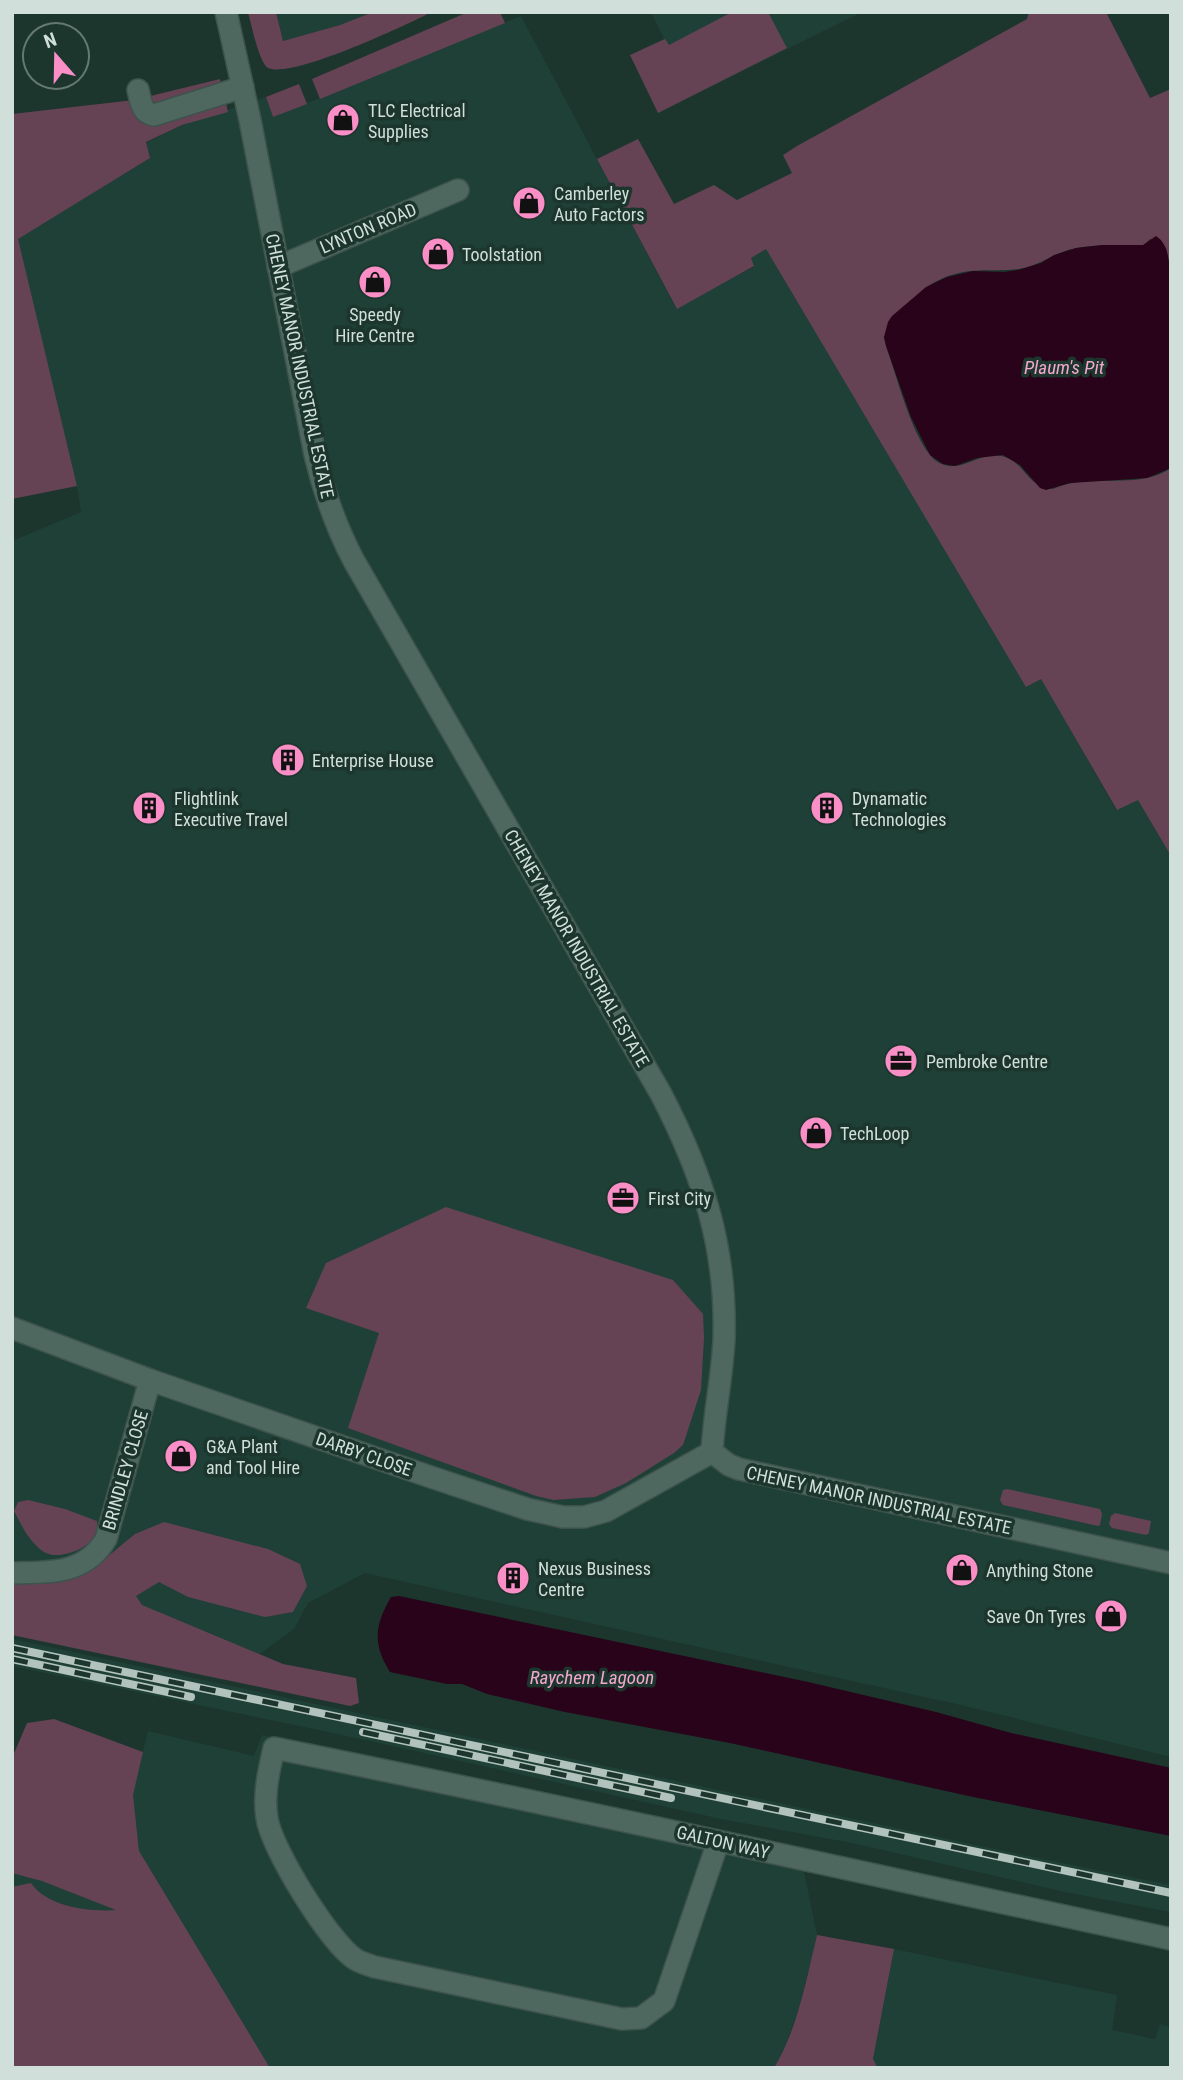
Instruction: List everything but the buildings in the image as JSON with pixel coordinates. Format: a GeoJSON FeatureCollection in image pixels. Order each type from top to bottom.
{"type":"FeatureCollection","features":[{"type":"Feature","properties":{"kind":"street","name":"CHENEY MANOR INDUSTRIAL ESTATE"},"geometry":{"type":"LineString","coordinates":[[226,12],[323,488],[341,536],[661,1094],[685,1141],[702,1184],[720,1251],[723,1295],[724,1343],[712,1452],[739,1469],[1171,1563]]}},
{"type":"Feature","properties":{"kind":"street"},"geometry":{"type":"LineString","coordinates":[[138,90],[144,110],[147,114],[154,115],[243,88]]}},
{"type":"Feature","properties":{"kind":"street","name":"LYNTON ROAD"},"geometry":{"type":"LineString","coordinates":[[278,267],[458,190]]}},
{"type":"Feature","properties":{"kind":"street","name":"DARBY CLOSE"},"geometry":{"type":"LineString","coordinates":[[12,1328],[150,1380],[527,1508],[563,1517],[584,1517],[606,1511],[712,1452]]}},
{"type":"Feature","properties":{"kind":"street","name":"BRINDLEY CLOSE"},"geometry":{"type":"LineString","coordinates":[[12,1573],[66,1569],[87,1561],[99,1550],[106,1539],[150,1380]]}},
{"type":"Feature","properties":{"kind":"street","name":"GALTON WAY"},"geometry":{"type":"LineString","coordinates":[[718,1842],[664,2001],[640,2018],[622,2019],[388,1970],[356,1960],[341,1947],[322,1922],[285,1863],[271,1834],[267,1818],[268,1773],[274,1748],[616,1817],[718,1842],[1171,1939]]}},
{"type":"Feature","properties":{"kind":"shaded area"},"geometry":{"type":"Polygon","coordinates":[[[248,12],[276,12],[283,41],[340,25],[373,12],[432,12],[324,59],[281,69],[268,68],[265,65],[248,12]]]}},
{"type":"Feature","properties":{"kind":"shaded area"},"geometry":{"type":"Polygon","coordinates":[[[276,12],[373,12],[340,25],[283,41],[276,12]]]}},
{"type":"Feature","properties":{"kind":"shaded area"},"geometry":{"type":"Polygon","coordinates":[[[468,12],[500,12],[505,23],[320,99],[312,79],[468,12]]]}},
{"type":"Feature","properties":{"kind":"shaded area"},"geometry":{"type":"Polygon","coordinates":[[[651,12],[862,12],[658,113],[630,55],[664,39],[651,12]]]}},
{"type":"Feature","properties":{"kind":"shaded area"},"geometry":{"type":"Polygon","coordinates":[[[732,12],[768,12],[787,48],[658,113],[630,55],[665,39],[669,45],[732,12]]]}},
{"type":"Feature","properties":{"kind":"shaded area"},"geometry":{"type":"Polygon","coordinates":[[[1029,12],[1106,12],[1150,98],[1171,89],[1171,276],[1166,248],[1150,239],[1144,245],[1077,248],[1024,268],[970,271],[942,279],[930,285],[910,302],[884,337],[916,432],[930,455],[940,463],[954,466],[998,455],[1014,462],[1035,482],[1053,489],[1081,482],[1144,479],[1171,468],[1171,856],[1138,800],[1117,810],[1041,679],[1026,687],[766,249],[751,258],[754,266],[677,309],[597,159],[638,139],[674,204],[714,185],[737,200],[792,173],[783,155],[1027,19],[1029,12]]]}},
{"type":"Feature","properties":{"kind":"shaded area"},"geometry":{"type":"Polygon","coordinates":[[[521,16],[676,308],[754,267],[750,258],[766,249],[1027,687],[1041,678],[1116,810],[1138,799],[1171,856],[1171,1757],[965,1706],[365,1573],[308,1603],[294,1629],[224,1680],[12,1635],[12,541],[81,512],[17,239],[150,158],[146,143],[182,125],[266,97],[273,117],[521,16]]]}},
{"type":"Feature","properties":{"kind":"shaded area"},"geometry":{"type":"Polygon","coordinates":[[[220,79],[228,112],[182,125],[146,142],[150,158],[18,239],[77,486],[12,499],[12,114],[134,100],[220,79]]]}},
{"type":"Feature","properties":{"kind":"shaded area"},"geometry":{"type":"Polygon","coordinates":[[[299,84],[307,104],[273,117],[266,97],[299,84]]]}},
{"type":"Feature","properties":{"kind":"shaded area"},"geometry":{"type":"Polygon","coordinates":[[[446,1207],[673,1280],[703,1314],[701,1390],[683,1445],[626,1483],[595,1497],[553,1500],[348,1428],[379,1333],[306,1308],[326,1263],[446,1207]]]}},
{"type":"Feature","properties":{"kind":"shaded area"},"geometry":{"type":"Polygon","coordinates":[[[1003,1490],[1100,1509],[1100,1525],[1003,1505],[1000,1500],[1003,1490]]]}},
{"type":"Feature","properties":{"kind":"shaded area"},"geometry":{"type":"Polygon","coordinates":[[[28,1500],[65,1509],[97,1521],[94,1538],[74,1552],[57,1555],[44,1552],[30,1539],[14,1511],[18,1502],[28,1500]]]}},
{"type":"Feature","properties":{"kind":"shaded area"},"geometry":{"type":"Polygon","coordinates":[[[1115,1513],[1151,1521],[1149,1533],[1146,1535],[1112,1528],[1109,1524],[1115,1513]]]}},
{"type":"Feature","properties":{"kind":"shaded area"},"geometry":{"type":"Polygon","coordinates":[[[164,1522],[268,1549],[300,1564],[307,1586],[293,1612],[265,1617],[188,1597],[159,1582],[136,1596],[142,1605],[283,1664],[356,1678],[359,1703],[350,1706],[12,1635],[12,1583],[33,1583],[90,1571],[135,1534],[164,1522]]]}},
{"type":"Feature","properties":{"kind":"shaded area"},"geometry":{"type":"Polygon","coordinates":[[[12,1639],[1171,1885],[1171,1912],[1065,1892],[852,1843],[721,1819],[361,1739],[12,1666],[12,1639]]]}},
{"type":"Feature","properties":{"kind":"shaded area"},"geometry":{"type":"Polygon","coordinates":[[[54,1719],[143,1752],[133,1795],[139,1851],[270,2068],[12,2068],[12,1887],[31,1883],[47,1898],[58,1903],[81,1909],[116,1910],[42,1881],[12,1873],[12,1758],[27,1723],[54,1719]]]}},
{"type":"Feature","properties":{"kind":"shaded area"},"geometry":{"type":"Polygon","coordinates":[[[148,1731],[254,1756],[262,1735],[799,1847],[817,1935],[800,2006],[783,2053],[774,2068],[12,2068],[12,1799],[139,1850],[132,1795],[148,1731]]]}},
{"type":"Feature","properties":{"kind":"shaded area"},"geometry":{"type":"Polygon","coordinates":[[[817,1935],[894,1949],[873,2059],[878,2068],[774,2068],[795,2020],[817,1935]]]}},
{"type":"Feature","properties":{"kind":"shaded area"},"geometry":{"type":"Polygon","coordinates":[[[894,1949],[1117,1995],[1112,2030],[1155,2039],[1160,2024],[1171,2027],[1171,2068],[878,2068],[873,2059],[894,1949]]]}},
{"type":"Feature","properties":{"kind":"water","name":"Plaum's Pit"},"geometry":{"type":"Polygon","coordinates":[[[1156,236],[1166,249],[1171,276],[1171,468],[1147,478],[1070,483],[1046,490],[1040,488],[1020,465],[1003,455],[977,458],[955,466],[943,464],[930,455],[911,417],[886,346],[884,337],[892,316],[926,287],[947,277],[973,271],[1018,270],[1076,248],[1143,245],[1156,236]]]}},
{"type":"Feature","properties":{"kind":"water","name":"Raychem Lagoon"},"geometry":{"type":"Polygon","coordinates":[[[399,1596],[808,1682],[1011,1733],[1171,1768],[1171,1836],[973,1797],[730,1743],[565,1712],[487,1694],[462,1684],[447,1684],[390,1672],[380,1652],[379,1625],[391,1597],[399,1596]]]}},
{"type":"Feature","properties":{"kind":"railway"},"geometry":{"type":"LineString","coordinates":[[12,1648],[1171,1893]]}},
{"type":"Feature","properties":{"kind":"railway"},"geometry":{"type":"LineString","coordinates":[[12,1659],[191,1697]]}},
{"type":"Feature","properties":{"kind":"railway"},"geometry":{"type":"LineString","coordinates":[[363,1732],[671,1798]]}},
{"type":"Feature","properties":{"kind":"place","name":"TLC Electrical Supplies"},"geometry":{"type":"Point","coordinates":[343,120]}},
{"type":"Feature","properties":{"kind":"place","name":"Camberley Auto Factors"},"geometry":{"type":"Point","coordinates":[529,203]}},
{"type":"Feature","properties":{"kind":"place","name":"Toolstation"},"geometry":{"type":"Point","coordinates":[438,254]}},
{"type":"Feature","properties":{"kind":"place","name":"Speedy Hire Centre"},"geometry":{"type":"Point","coordinates":[375,282]}},
{"type":"Feature","properties":{"kind":"place","name":"Enterprise House"},"geometry":{"type":"Point","coordinates":[288,760]}},
{"type":"Feature","properties":{"kind":"place","name":"Flightlink Executive Travel"},"geometry":{"type":"Point","coordinates":[149,808]}},
{"type":"Feature","properties":{"kind":"place","name":"Dynamatic Technologies"},"geometry":{"type":"Point","coordinates":[827,808]}},
{"type":"Feature","properties":{"kind":"place","name":"Pembroke Centre"},"geometry":{"type":"Point","coordinates":[901,1061]}},
{"type":"Feature","properties":{"kind":"place","name":"TechLoop"},"geometry":{"type":"Point","coordinates":[816,1133]}},
{"type":"Feature","properties":{"kind":"place","name":"First City"},"geometry":{"type":"Point","coordinates":[623,1198]}},
{"type":"Feature","properties":{"kind":"place","name":"G&A Plant and Tool Hire"},"geometry":{"type":"Point","coordinates":[181,1456]}},
{"type":"Feature","properties":{"kind":"place","name":"Anything Stone"},"geometry":{"type":"Point","coordinates":[962,1570]}},
{"type":"Feature","properties":{"kind":"place","name":"Nexus Business Centre"},"geometry":{"type":"Point","coordinates":[513,1578]}},
{"type":"Feature","properties":{"kind":"place","name":"Save On Tyres"},"geometry":{"type":"Point","coordinates":[1111,1616]}}]}
